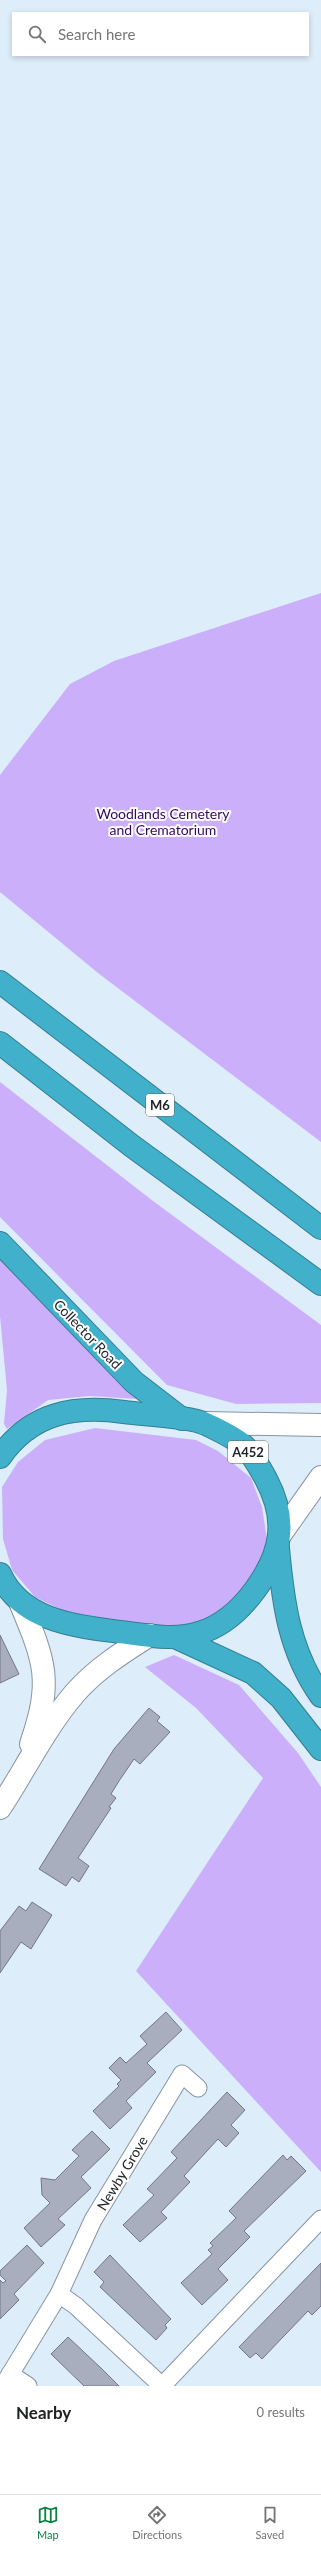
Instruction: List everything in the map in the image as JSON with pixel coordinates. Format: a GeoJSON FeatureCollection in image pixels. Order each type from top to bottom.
{"type":"FeatureCollection","features":[{"type":"Feature","properties":{"kind":"highway","name":"M6"},"geometry":{"type":"LineString","coordinates":[[0,982],[321,1228]]}},
{"type":"Feature","properties":{"kind":"highway"},"geometry":{"type":"LineString","coordinates":[[0,1043],[132,1146],[321,1284]]}},
{"type":"Feature","properties":{"kind":"highway","name":"Collector Road"},"geometry":{"type":"LineString","coordinates":[[0,1243],[134,1382],[182,1419]]}},
{"type":"Feature","properties":{"kind":"highway","name":"A452"},"geometry":{"type":"LineString","coordinates":[[0,1457],[12,1439],[34,1422],[64,1413],[98,1408],[204,1423],[243,1446],[260,1467],[274,1493],[278,1509],[279,1541],[290,1634],[312,1684],[321,1696]]}},
{"type":"Feature","properties":{"kind":"highway"},"geometry":{"type":"LineString","coordinates":[[7,1588],[54,1621],[150,1636],[175,1637],[198,1634],[217,1626],[243,1606],[263,1579],[279,1541]]}},
{"type":"Feature","properties":{"kind":"highway"},"geometry":{"type":"LineString","coordinates":[[175,1637],[253,1673],[281,1698],[321,1749]]}},
{"type":"Feature","properties":{"kind":"main road"},"geometry":{"type":"LineString","coordinates":[[204,1423],[321,1425]]}},
{"type":"Feature","properties":{"kind":"main road"},"geometry":{"type":"LineString","coordinates":[[279,1541],[321,1477]]}},
{"type":"Feature","properties":{"kind":"main road"},"geometry":{"type":"LineString","coordinates":[[7,1588],[41,1655],[46,1682],[39,1720],[24,1766]]}},
{"type":"Feature","properties":{"kind":"main road"},"geometry":{"type":"LineString","coordinates":[[0,1808],[24,1766],[75,1693],[110,1661],[150,1636]]}},
{"type":"Feature","properties":{"kind":"street","name":"Newby Grove"},"geometry":{"type":"LineString","coordinates":[[28,2386],[7,2380],[59,2294],[93,2220],[182,2074],[198,2088]]}},
{"type":"Feature","properties":{"kind":"street"},"geometry":{"type":"LineString","coordinates":[[59,2294],[76,2306],[162,2386],[321,2219]]}},
{"type":"Feature","properties":{"kind":"green space","name":"Woodlands Cemetery and Crematorium"},"geometry":{"type":"Polygon","coordinates":[[[321,593],[321,1142],[98,973],[0,892],[0,775],[70,684],[114,661],[321,593]]]}},
{"type":"Feature","properties":{"kind":"green space"},"geometry":{"type":"Polygon","coordinates":[[[0,1082],[153,1201],[321,1325],[321,1403],[236,1404],[167,1385],[0,1217],[0,1082]]]}},
{"type":"Feature","properties":{"kind":"green space"},"geometry":{"type":"Polygon","coordinates":[[[0,1257],[137,1399],[90,1396],[48,1400],[7,1429],[4,1424],[7,1390],[0,1316],[0,1257]]]}},
{"type":"Feature","properties":{"kind":"green space"},"geometry":{"type":"Polygon","coordinates":[[[95,1428],[196,1440],[218,1451],[251,1478],[262,1507],[267,1550],[244,1592],[213,1618],[185,1628],[152,1627],[68,1613],[35,1597],[12,1570],[3,1539],[2,1487],[18,1462],[45,1440],[95,1428]]]}},
{"type":"Feature","properties":{"kind":"green space"},"geometry":{"type":"Polygon","coordinates":[[[174,1655],[239,1685],[298,1753],[321,1787],[321,2172],[136,1971],[263,1778],[196,1708],[145,1667],[174,1655]]]}},
{"type":"Feature","properties":{"kind":"building"},"geometry":{"type":"Polygon","coordinates":[[[0,1635],[19,1674],[0,1683],[0,1635]]]}},
{"type":"Feature","properties":{"kind":"building"},"geometry":{"type":"Polygon","coordinates":[[[149,1708],[160,1717],[157,1721],[170,1732],[140,1764],[134,1759],[119,1781],[111,1794],[116,1798],[109,1807],[111,1808],[78,1858],[89,1866],[79,1882],[72,1877],[66,1886],[39,1869],[114,1749],[149,1708]]]}},
{"type":"Feature","properties":{"kind":"building"},"geometry":{"type":"Polygon","coordinates":[[[32,1902],[52,1915],[31,1949],[21,1942],[0,1973],[0,1931],[19,1906],[26,1911],[32,1902]]]}},
{"type":"Feature","properties":{"kind":"building"},"geometry":{"type":"Polygon","coordinates":[[[166,2012],[182,2030],[147,2063],[156,2072],[126,2101],[132,2108],[110,2129],[93,2111],[119,2086],[117,2084],[121,2080],[109,2068],[120,2057],[126,2063],[147,2044],[140,2036],[166,2012]]]}},
{"type":"Feature","properties":{"kind":"building"},"geometry":{"type":"Polygon","coordinates":[[[227,2092],[245,2110],[231,2125],[239,2133],[226,2147],[218,2139],[184,2176],[190,2182],[161,2212],[167,2218],[140,2242],[123,2225],[154,2195],[147,2189],[177,2158],[171,2152],[227,2092]]]}},
{"type":"Feature","properties":{"kind":"building"},"geometry":{"type":"Polygon","coordinates":[[[92,2131],[110,2149],[81,2177],[91,2188],[58,2219],[65,2225],[41,2247],[24,2228],[50,2203],[42,2195],[41,2178],[55,2180],[79,2156],[72,2150],[92,2131]]]}},
{"type":"Feature","properties":{"kind":"building"},"geometry":{"type":"Polygon","coordinates":[[[283,2155],[287,2160],[291,2156],[306,2171],[244,2231],[250,2237],[218,2269],[228,2280],[202,2305],[181,2283],[212,2254],[208,2250],[213,2246],[210,2243],[236,2218],[229,2211],[283,2155]]]}},
{"type":"Feature","properties":{"kind":"building"},"geometry":{"type":"Polygon","coordinates":[[[27,2245],[44,2263],[14,2294],[19,2300],[0,2319],[0,2280],[3,2283],[6,2281],[0,2275],[0,2271],[27,2245]]]}},
{"type":"Feature","properties":{"kind":"building"},"geometry":{"type":"Polygon","coordinates":[[[110,2255],[171,2319],[165,2325],[167,2328],[156,2340],[100,2287],[104,2282],[94,2272],[110,2255]]]}},
{"type":"Feature","properties":{"kind":"building"},"geometry":{"type":"Polygon","coordinates":[[[321,2263],[321,2306],[312,2315],[308,2311],[262,2359],[256,2353],[250,2358],[239,2347],[321,2263]]]}},
{"type":"Feature","properties":{"kind":"building"},"geometry":{"type":"Polygon","coordinates":[[[68,2337],[119,2386],[84,2386],[51,2354],[68,2337]]]}}]}
